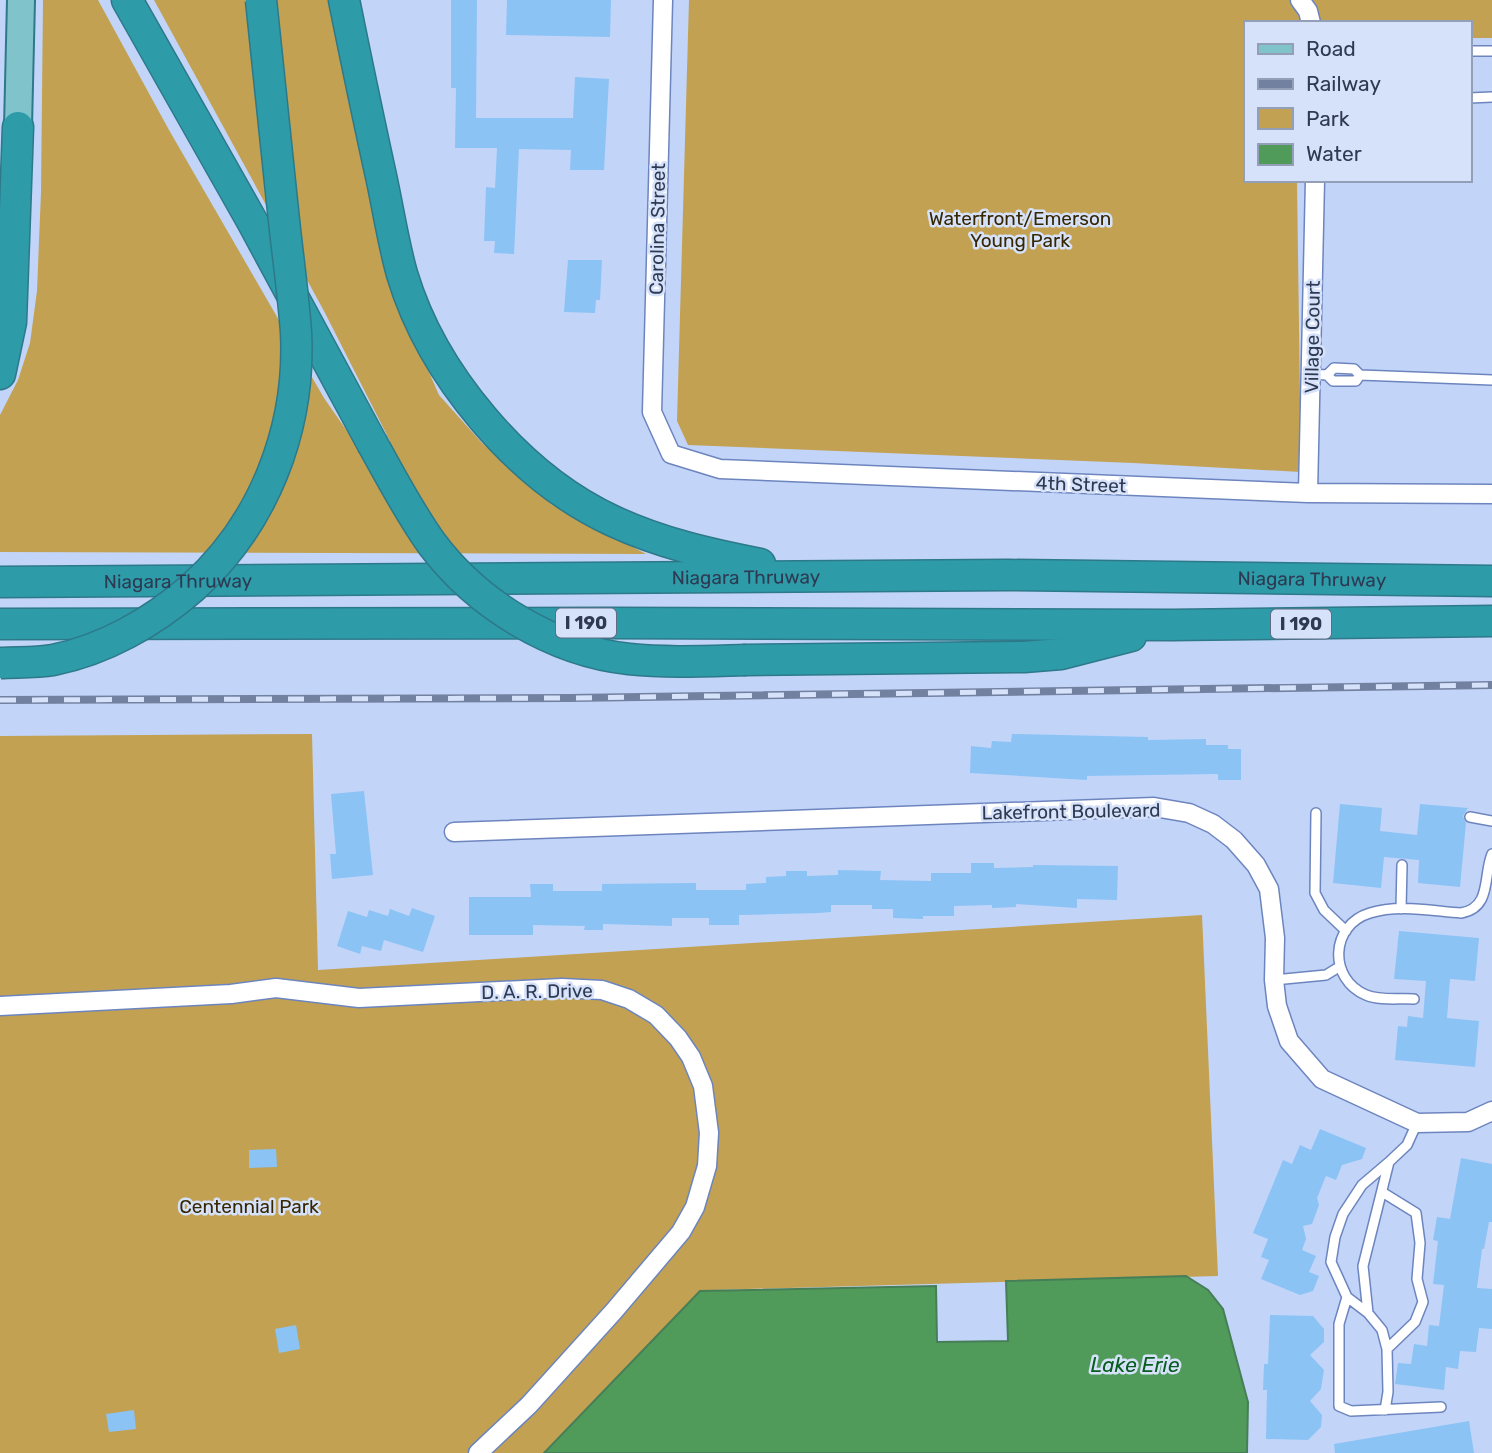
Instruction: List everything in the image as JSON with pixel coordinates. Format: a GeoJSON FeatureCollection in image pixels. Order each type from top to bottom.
{"type":"FeatureCollection","features":[{"type":"Feature","properties":{"kind":"highway"},"geometry":{"type":"LineString","coordinates":[[127,0],[414,516],[439,552],[478,592],[519,620],[558,640],[590,652],[627,659],[746,660],[1024,657],[1061,654],[1172,625]]}},
{"type":"Feature","properties":{"kind":"highway"},"geometry":{"type":"LineString","coordinates":[[0,663],[52,660],[104,644],[135,629],[177,602],[228,552],[250,519],[271,479],[284,441],[292,403],[296,332],[261,0]]}},
{"type":"Feature","properties":{"kind":"highway"},"geometry":{"type":"LineString","coordinates":[[344,0],[402,274],[424,329],[440,360],[480,415],[550,482],[589,509],[622,526],[684,548],[781,568],[846,577]]}},
{"type":"Feature","properties":{"kind":"highway"},"geometry":{"type":"LineString","coordinates":[[0,374],[11,322],[9,127]]}},
{"type":"Feature","properties":{"kind":"highway","name":"Niagara Thruway"},"geometry":{"type":"LineString","coordinates":[[0,582],[1008,575],[1492,581]]}},
{"type":"Feature","properties":{"kind":"highway","name":"I 190"},"geometry":{"type":"LineString","coordinates":[[0,624],[1172,625],[1492,621]]}},
{"type":"Feature","properties":{"kind":"main road"},"geometry":{"type":"LineString","coordinates":[[9,127],[22,0]]}},
{"type":"Feature","properties":{"kind":"street","name":"Carolina Street"},"geometry":{"type":"LineString","coordinates":[[663,0],[652,412],[671,454]]}},
{"type":"Feature","properties":{"kind":"street"},"geometry":{"type":"LineString","coordinates":[[1300,0],[1308,11],[1310,21]]}},
{"type":"Feature","properties":{"kind":"street","name":"Village Court"},"geometry":{"type":"LineString","coordinates":[[1308,494],[1320,375],[1315,182]]}},
{"type":"Feature","properties":{"kind":"street","name":"4th Street"},"geometry":{"type":"LineString","coordinates":[[671,454],[720,469],[1308,494],[1492,494]]}},
{"type":"Feature","properties":{"kind":"street","name":"Lakefront Boulevard"},"geometry":{"type":"LineString","coordinates":[[454,832],[1163,808],[1189,813],[1213,824],[1234,840],[1256,865],[1269,889],[1275,938],[1274,980],[1277,1006],[1289,1041],[1322,1079],[1417,1123],[1468,1122],[1492,1111]]}},
{"type":"Feature","properties":{"kind":"street","name":"D. A. R. Drive"},"geometry":{"type":"LineString","coordinates":[[0,1006],[231,994],[276,988],[359,998],[562,988],[602,990],[629,999],[656,1015],[678,1038],[691,1057],[703,1086],[709,1133],[707,1166],[695,1207],[681,1233],[650,1270],[529,1405],[478,1453]]}},
{"type":"Feature","properties":{"kind":"lane"},"geometry":{"type":"LineString","coordinates":[[1471,51],[1492,51]]}},
{"type":"Feature","properties":{"kind":"lane"},"geometry":{"type":"LineString","coordinates":[[1471,98],[1492,97]]}},
{"type":"Feature","properties":{"kind":"lane"},"geometry":{"type":"LineString","coordinates":[[1320,375],[1334,368],[1354,369],[1360,375],[1492,380]]}},
{"type":"Feature","properties":{"kind":"lane"},"geometry":{"type":"LineString","coordinates":[[1316,813],[1315,893],[1324,910],[1346,931]]}},
{"type":"Feature","properties":{"kind":"lane"},"geometry":{"type":"LineString","coordinates":[[1470,817],[1492,821]]}},
{"type":"Feature","properties":{"kind":"lane"},"geometry":{"type":"LineString","coordinates":[[1414,999],[1375,998],[1352,986],[1339,967],[1338,950],[1346,931],[1350,924],[1370,913],[1401,909],[1461,913],[1469,911],[1482,900],[1486,892],[1487,872],[1492,854]]}},
{"type":"Feature","properties":{"kind":"lane"},"geometry":{"type":"LineString","coordinates":[[1401,909],[1402,865]]}},
{"type":"Feature","properties":{"kind":"lane"},"geometry":{"type":"LineString","coordinates":[[1274,980],[1326,975],[1339,967]]}},
{"type":"Feature","properties":{"kind":"lane"},"geometry":{"type":"LineString","coordinates":[[1385,1410],[1388,1392],[1387,1349],[1382,1330],[1368,1313],[1347,1297],[1331,1262],[1335,1237],[1343,1214],[1362,1185],[1407,1145],[1417,1123]]}},
{"type":"Feature","properties":{"kind":"lane"},"geometry":{"type":"LineString","coordinates":[[1368,1313],[1363,1266],[1390,1162]]}},
{"type":"Feature","properties":{"kind":"lane"},"geometry":{"type":"LineString","coordinates":[[1382,1192],[1416,1213],[1420,1243],[1417,1279],[1423,1302],[1415,1322],[1387,1349]]}},
{"type":"Feature","properties":{"kind":"lane"},"geometry":{"type":"LineString","coordinates":[[1347,1297],[1339,1324],[1339,1406],[1351,1411],[1441,1407]]}},
{"type":"Feature","properties":{"kind":"green space"},"geometry":{"type":"Polygon","coordinates":[[[43,0],[98,0],[169,130],[324,398],[363,454],[390,441],[324,311],[154,0],[329,0],[351,106],[399,304],[439,395],[482,443],[551,504],[646,554],[0,552],[0,415],[18,380],[30,343],[37,291],[43,0]]]}},
{"type":"Feature","properties":{"kind":"green space","name":"Waterfront/Emerson Young Park"},"geometry":{"type":"Polygon","coordinates":[[[689,0],[1492,0],[1492,38],[1471,38],[1471,21],[1244,21],[1244,182],[1297,182],[1301,472],[688,445],[677,421],[689,0]]]}},
{"type":"Feature","properties":{"kind":"green space","name":"Centennial Park"},"geometry":{"type":"Polygon","coordinates":[[[312,734],[318,970],[1202,915],[1218,1276],[713,1290],[545,1453],[0,1453],[0,736],[312,734]]]}},
{"type":"Feature","properties":{"kind":"water","name":"Lake Erie"},"geometry":{"type":"Polygon","coordinates":[[[1186,1276],[1208,1290],[1223,1309],[1248,1402],[1247,1453],[544,1453],[700,1291],[936,1286],[937,1342],[1008,1341],[1006,1281],[1186,1276]]]}},
{"type":"Feature","properties":{"kind":"building"},"geometry":{"type":"Polygon","coordinates":[[[451,0],[477,0],[476,118],[573,118],[575,77],[609,79],[604,170],[570,170],[571,150],[519,149],[514,254],[494,253],[495,241],[484,241],[486,187],[495,188],[497,148],[455,148],[456,88],[451,88],[451,0]]]}},
{"type":"Feature","properties":{"kind":"building"},"geometry":{"type":"Polygon","coordinates":[[[507,0],[611,0],[610,37],[506,35],[507,0]]]}},
{"type":"Feature","properties":{"kind":"building"},"geometry":{"type":"Polygon","coordinates":[[[568,260],[602,260],[600,300],[596,300],[595,313],[564,312],[568,260]]]}},
{"type":"Feature","properties":{"kind":"building"},"geometry":{"type":"Polygon","coordinates":[[[1012,734],[1148,737],[1148,740],[1206,739],[1206,745],[1228,745],[1228,749],[1241,749],[1241,780],[1218,780],[1218,774],[1087,776],[1087,780],[970,773],[971,746],[991,748],[992,741],[1011,742],[1012,734]]]}},
{"type":"Feature","properties":{"kind":"building"},"geometry":{"type":"Polygon","coordinates":[[[364,791],[373,875],[332,879],[330,854],[336,854],[331,794],[364,791]]]}},
{"type":"Feature","properties":{"kind":"building"},"geometry":{"type":"Polygon","coordinates":[[[1340,804],[1382,808],[1380,831],[1417,835],[1420,804],[1468,808],[1463,816],[1466,823],[1460,887],[1418,883],[1419,860],[1384,857],[1381,888],[1333,883],[1340,804]]]}},
{"type":"Feature","properties":{"kind":"building"},"geometry":{"type":"Polygon","coordinates":[[[971,863],[994,863],[994,868],[1033,865],[1118,866],[1117,900],[1077,899],[1077,908],[1016,904],[1016,907],[992,908],[992,905],[954,906],[954,916],[923,916],[923,919],[893,918],[893,909],[872,909],[872,905],[831,905],[831,912],[739,915],[739,925],[709,925],[709,918],[672,918],[672,926],[603,924],[603,930],[584,930],[585,926],[533,925],[533,935],[469,935],[469,897],[531,897],[530,884],[553,884],[553,891],[602,891],[602,884],[696,883],[696,890],[746,890],[746,884],[766,883],[766,877],[786,876],[786,871],[807,871],[807,876],[838,875],[838,870],[881,871],[880,880],[931,881],[931,873],[971,873],[971,863]]]}},
{"type":"Feature","properties":{"kind":"building"},"geometry":{"type":"Polygon","coordinates":[[[412,908],[435,916],[423,952],[384,940],[381,951],[362,946],[360,954],[337,946],[348,911],[367,917],[369,910],[388,916],[390,909],[409,916],[412,908]]]}},
{"type":"Feature","properties":{"kind":"building"},"geometry":{"type":"Polygon","coordinates":[[[1399,931],[1479,938],[1475,981],[1450,979],[1447,1018],[1479,1021],[1475,1067],[1395,1060],[1398,1026],[1407,1027],[1408,1016],[1423,1018],[1426,981],[1394,979],[1399,931]]]}},
{"type":"Feature","properties":{"kind":"building"},"geometry":{"type":"Polygon","coordinates":[[[1320,1129],[1366,1148],[1362,1159],[1342,1165],[1336,1180],[1326,1176],[1317,1198],[1319,1205],[1312,1224],[1303,1226],[1306,1239],[1302,1250],[1316,1256],[1309,1272],[1319,1276],[1313,1291],[1300,1295],[1261,1279],[1269,1260],[1261,1257],[1268,1239],[1253,1233],[1283,1160],[1292,1164],[1300,1145],[1311,1150],[1320,1129]]]}},
{"type":"Feature","properties":{"kind":"building"},"geometry":{"type":"Polygon","coordinates":[[[276,1149],[277,1167],[249,1168],[249,1150],[276,1149]]]}},
{"type":"Feature","properties":{"kind":"building"},"geometry":{"type":"Polygon","coordinates":[[[1461,1158],[1492,1164],[1492,1222],[1489,1222],[1482,1249],[1477,1288],[1492,1289],[1492,1329],[1479,1328],[1476,1352],[1460,1351],[1458,1369],[1446,1367],[1444,1390],[1395,1384],[1398,1363],[1411,1364],[1414,1344],[1427,1346],[1429,1325],[1439,1326],[1444,1285],[1433,1284],[1438,1241],[1433,1240],[1437,1217],[1450,1219],[1461,1158]]]}},
{"type":"Feature","properties":{"kind":"building"},"geometry":{"type":"Polygon","coordinates":[[[1270,1315],[1313,1316],[1324,1329],[1324,1342],[1310,1355],[1324,1370],[1321,1389],[1310,1401],[1322,1415],[1321,1427],[1308,1440],[1266,1439],[1267,1390],[1263,1390],[1264,1364],[1268,1364],[1270,1315]]]}},
{"type":"Feature","properties":{"kind":"building"},"geometry":{"type":"Polygon","coordinates":[[[296,1325],[300,1349],[279,1353],[275,1329],[296,1325]]]}},
{"type":"Feature","properties":{"kind":"building"},"geometry":{"type":"Polygon","coordinates":[[[134,1410],[136,1429],[109,1432],[106,1414],[134,1410]]]}},
{"type":"Feature","properties":{"kind":"building"},"geometry":{"type":"Polygon","coordinates":[[[1469,1421],[1474,1453],[1335,1453],[1334,1444],[1469,1421]]]}},
{"type":"Feature","properties":{"kind":"railway"},"geometry":{"type":"LineString","coordinates":[[0,700],[570,698],[1492,685]]}}]}
